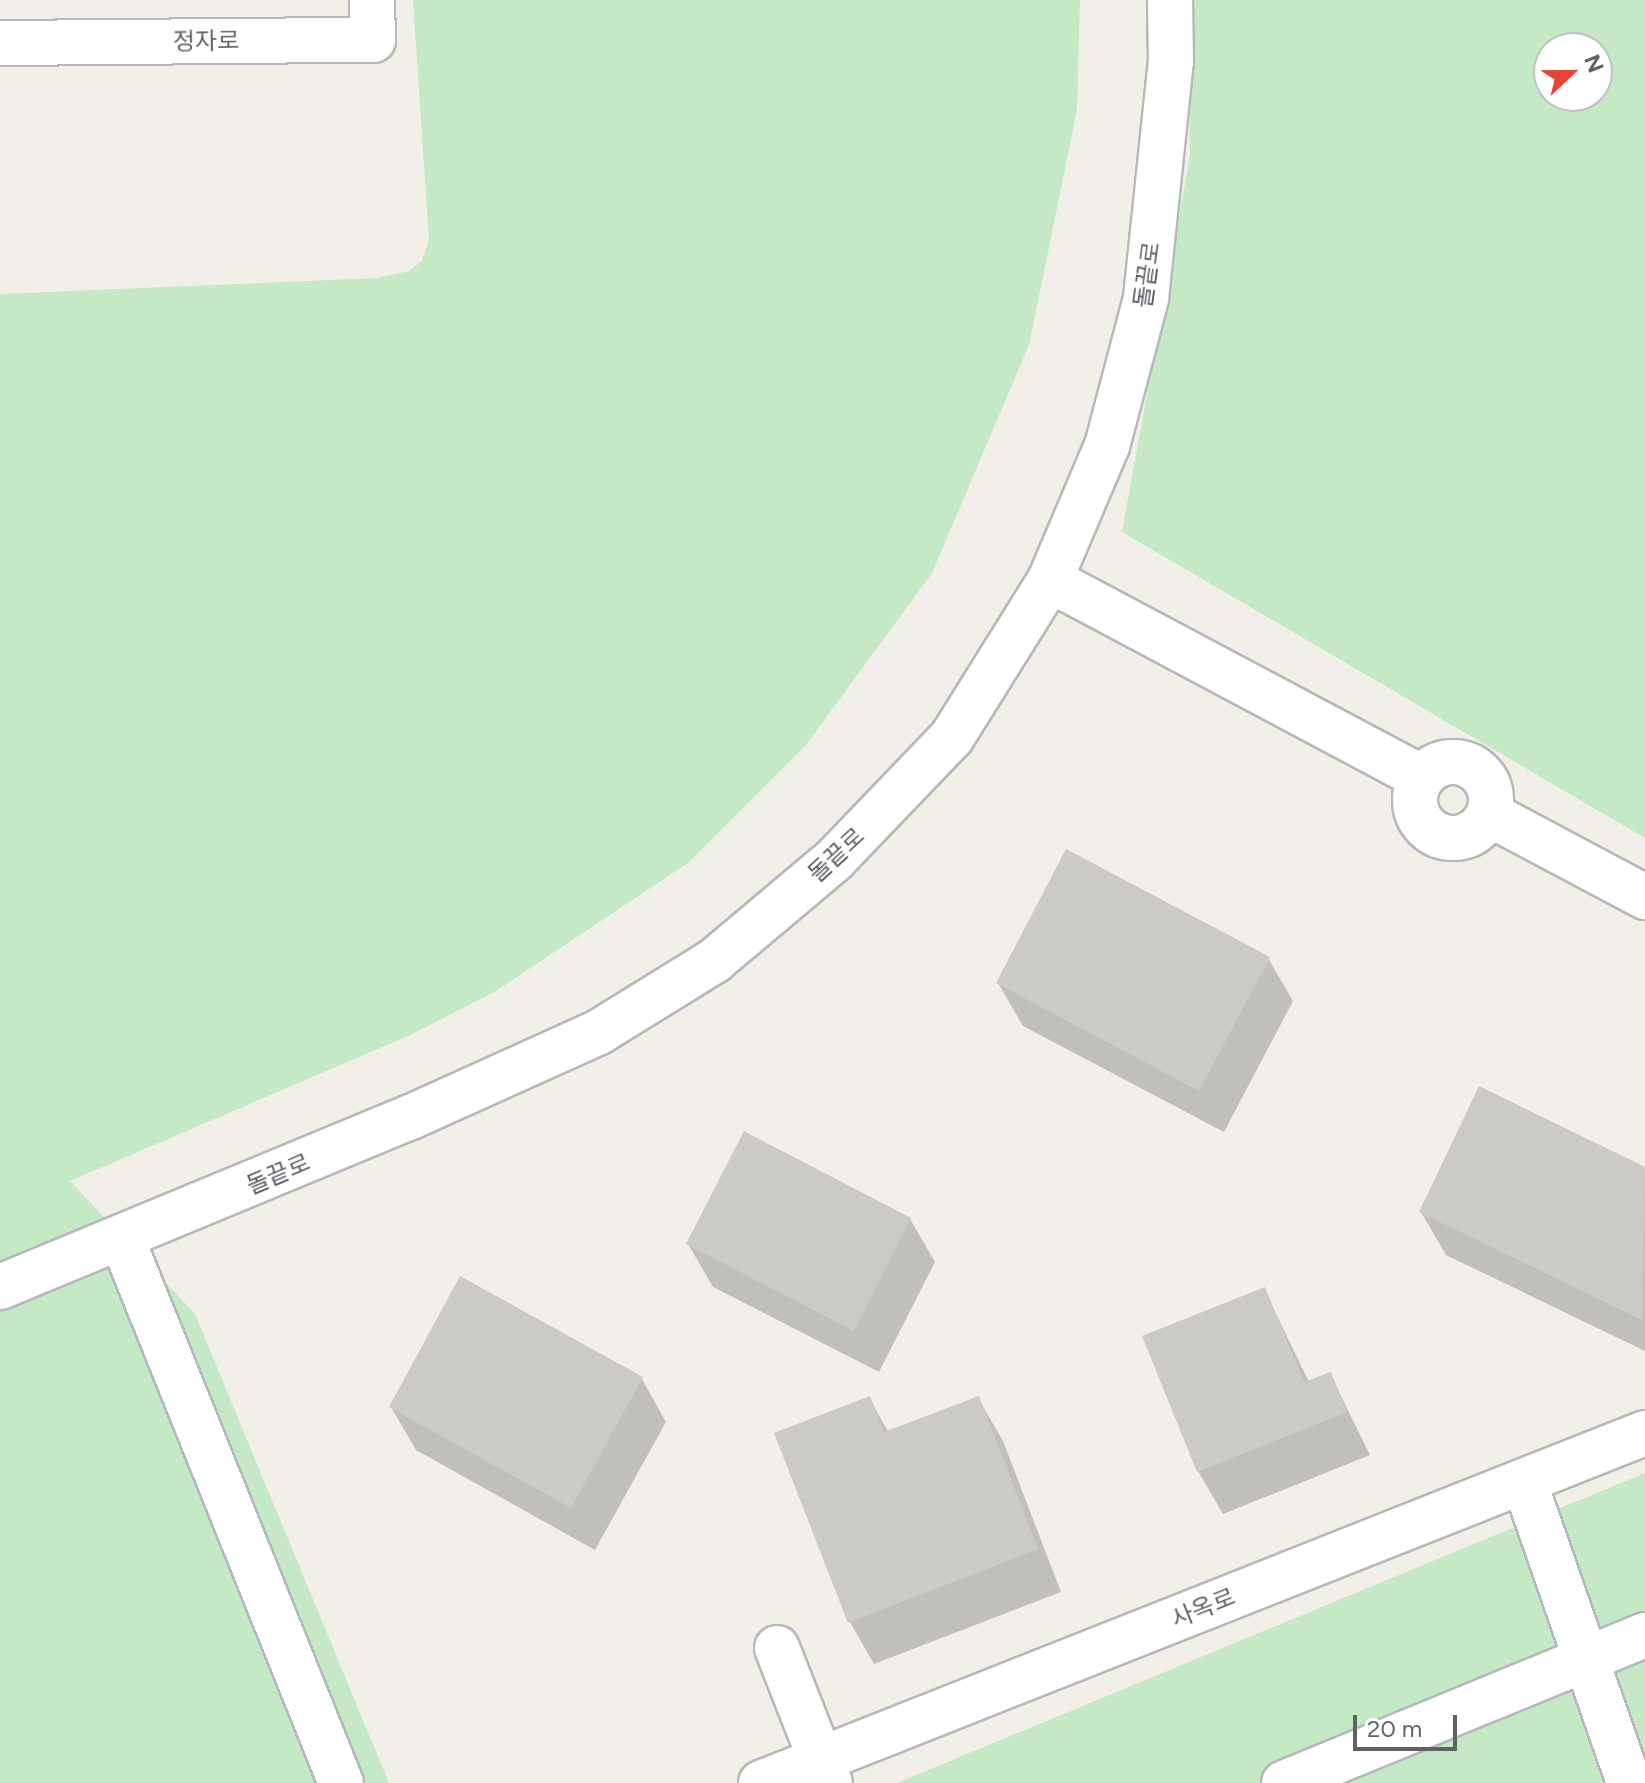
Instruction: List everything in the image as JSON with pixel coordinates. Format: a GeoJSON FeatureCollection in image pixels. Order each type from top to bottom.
{"type":"FeatureCollection","features":[{"type":"Feature","properties":{"kind":"street","name":"정자로"},"geometry":{"type":"LineString","coordinates":[[0,43],[373,40],[372,0]]}},
{"type":"Feature","properties":{"kind":"street","name":"돌끝로"},"geometry":{"type":"LineString","coordinates":[[0,1287],[122,1239],[599,1032],[714,961],[835,859],[952,737],[1050,580],[1107,446],[1146,298],[1171,62],[1170,0]]}},
{"type":"Feature","properties":{"kind":"street"},"geometry":{"type":"LineString","coordinates":[[1050,580],[1421,777],[1416,808],[1428,829],[1439,835],[1464,837],[1476,832],[1489,814],[1645,897]]}},
{"type":"Feature","properties":{"kind":"street"},"geometry":{"type":"LineString","coordinates":[[122,1239],[341,1783]]}},
{"type":"Feature","properties":{"kind":"street","name":"사옥로"},"geometry":{"type":"LineString","coordinates":[[761,1783],[826,1771],[1645,1433]]}},
{"type":"Feature","properties":{"kind":"street"},"geometry":{"type":"LineString","coordinates":[[1524,1481],[1629,1783]]}},
{"type":"Feature","properties":{"kind":"street"},"geometry":{"type":"LineString","coordinates":[[1284,1783],[1353,1770],[1586,1659],[1645,1635]]}},
{"type":"Feature","properties":{"kind":"street"},"geometry":{"type":"LineString","coordinates":[[777,1648],[826,1771]]}},
{"type":"Feature","properties":{"kind":"green space"},"geometry":{"type":"Polygon","coordinates":[[[413,0],[1080,0],[1077,110],[1029,345],[932,573],[806,745],[688,863],[496,991],[408,1036],[70,1181],[195,1314],[389,1783],[0,1783],[0,294],[378,278],[409,271],[422,261],[429,240],[413,0]]]}},
{"type":"Feature","properties":{"kind":"green space"},"geometry":{"type":"Polygon","coordinates":[[[1187,0],[1645,0],[1645,838],[1122,532],[1190,156],[1187,0]]]}},
{"type":"Feature","properties":{"kind":"green space"},"geometry":{"type":"Polygon","coordinates":[[[1645,1473],[1645,1783],[897,1783],[1645,1473]]]}},
{"type":"Feature","properties":{"kind":"building"},"geometry":{"type":"Polygon","coordinates":[[[1066,849],[1270,957],[1199,1091],[996,983],[1066,849]]]}},
{"type":"Feature","properties":{"kind":"building"},"geometry":{"type":"Polygon","coordinates":[[[1479,1086],[1645,1167],[1642,1320],[1419,1212],[1479,1086]]]}},
{"type":"Feature","properties":{"kind":"building"},"geometry":{"type":"Polygon","coordinates":[[[744,1131],[911,1218],[854,1331],[686,1244],[744,1131]]]}},
{"type":"Feature","properties":{"kind":"building"},"geometry":{"type":"Polygon","coordinates":[[[460,1276],[643,1377],[571,1508],[389,1407],[460,1276]]]}},
{"type":"Feature","properties":{"kind":"building"},"geometry":{"type":"Polygon","coordinates":[[[1265,1287],[1304,1382],[1331,1372],[1347,1412],[1197,1472],[1142,1336],[1265,1287]]]}},
{"type":"Feature","properties":{"kind":"building"},"geometry":{"type":"Polygon","coordinates":[[[870,1396],[884,1432],[979,1396],[1038,1549],[848,1623],[774,1433],[870,1396]]]}}]}
